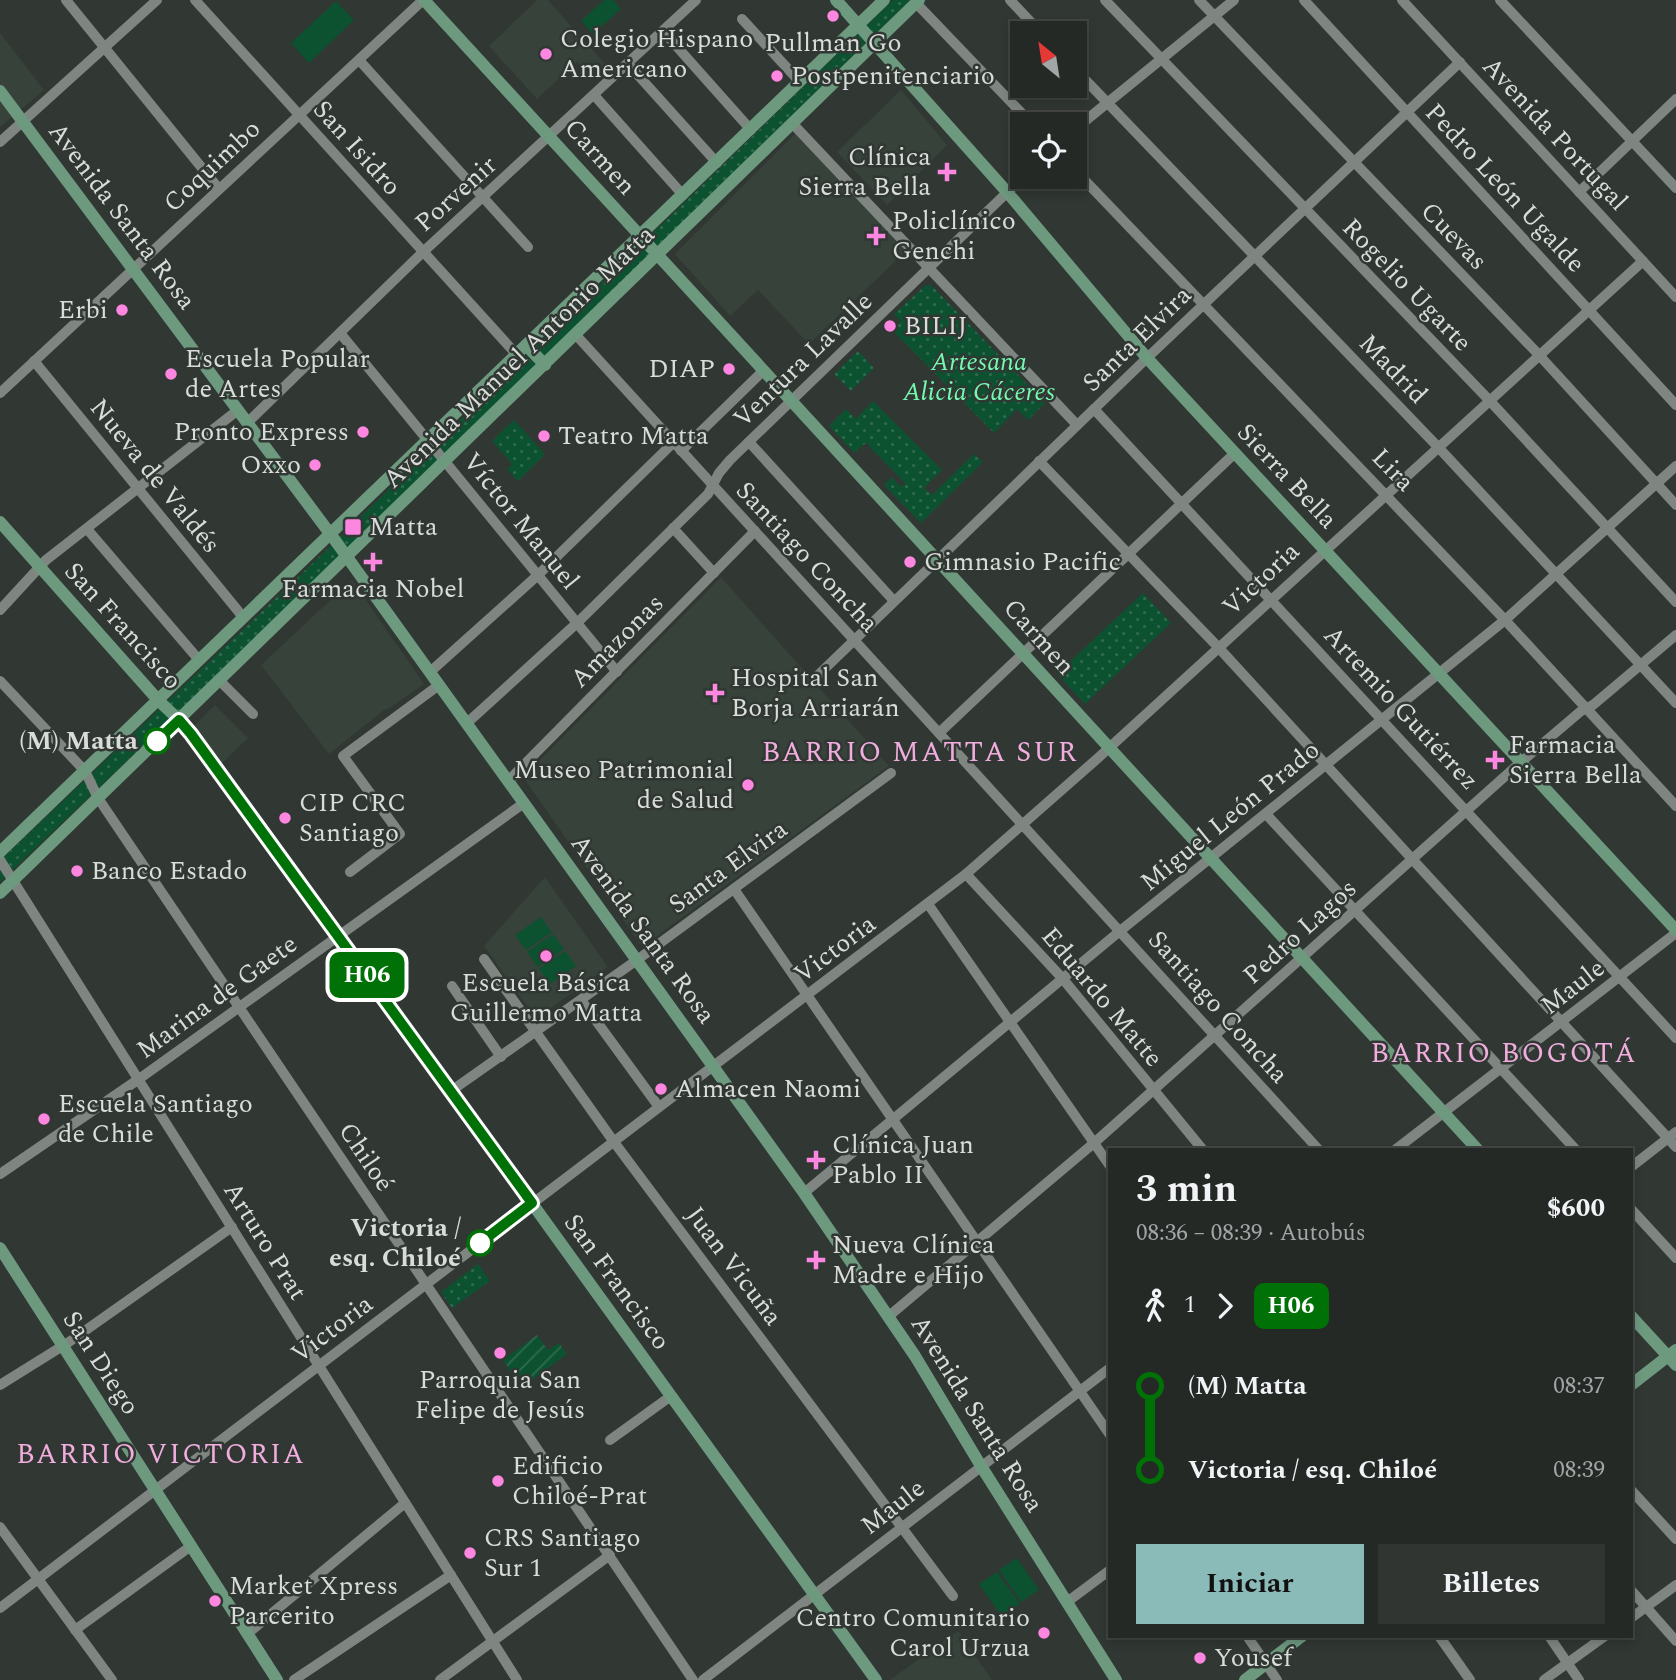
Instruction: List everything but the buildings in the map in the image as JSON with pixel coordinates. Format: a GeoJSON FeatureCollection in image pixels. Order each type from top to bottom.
{"type":"FeatureCollection","features":[{"type":"Feature","properties":{"kind":"main road","name":"Carmen"},"geometry":{"type":"LineString","coordinates":[[424,0],[1476,1148]]}},
{"type":"Feature","properties":{"kind":"main road"},"geometry":{"type":"LineString","coordinates":[[836,0],[874,43]]}},
{"type":"Feature","properties":{"kind":"main road","name":"Avenida Manuel Antonio Matta"},"geometry":{"type":"LineString","coordinates":[[0,852],[884,0]]}},
{"type":"Feature","properties":{"kind":"main road","name":"Avenida Manuel Antonio Matta"},"geometry":{"type":"LineString","coordinates":[[0,893],[917,1]]}},
{"type":"Feature","properties":{"kind":"main road","name":"Sierra Bella"},"geometry":{"type":"LineString","coordinates":[[874,43],[1007,192],[1147,358],[1676,932]]}},
{"type":"Feature","properties":{"kind":"main road","name":"Avenida Santa Rosa"},"geometry":{"type":"LineString","coordinates":[[0,91],[331,534],[804,1193],[889,1316],[1116,1680]]}},
{"type":"Feature","properties":{"kind":"main road"},"geometry":{"type":"LineString","coordinates":[[527,346],[545,365]]}},
{"type":"Feature","properties":{"kind":"main road","name":"San Francisco"},"geometry":{"type":"LineString","coordinates":[[0,522],[212,760],[876,1680]]}},
{"type":"Feature","properties":{"kind":"main road","name":"San Diego"},"geometry":{"type":"LineString","coordinates":[[0,1248],[276,1680]]}},
{"type":"Feature","properties":{"kind":"main road"},"geometry":{"type":"LineString","coordinates":[[1633,1318],[1673,1357],[1633,1384]]}},
{"type":"Feature","properties":{"kind":"main road"},"geometry":{"type":"LineString","coordinates":[[1245,1680],[1299,1638]]}},
{"type":"Feature","properties":{"kind":"street"},"geometry":{"type":"LineString","coordinates":[[66,0],[219,189]]}},
{"type":"Feature","properties":{"kind":"street"},"geometry":{"type":"LineString","coordinates":[[0,142],[157,0]]}},
{"type":"Feature","properties":{"kind":"street","name":"San Isidro"},"geometry":{"type":"LineString","coordinates":[[195,0],[517,355]]}},
{"type":"Feature","properties":{"kind":"street","name":"Coquimbo"},"geometry":{"type":"LineString","coordinates":[[0,393],[424,0]]}},
{"type":"Feature","properties":{"kind":"street","name":"Porvenir"},"geometry":{"type":"LineString","coordinates":[[247,423],[423,252],[696,0]]}},
{"type":"Feature","properties":{"kind":"street"},"geometry":{"type":"LineString","coordinates":[[1010,0],[1030,21]]}},
{"type":"Feature","properties":{"kind":"street","name":"Rogelio Ugarte"},"geometry":{"type":"LineString","coordinates":[[1105,0],[1489,400],[1676,602]]}},
{"type":"Feature","properties":{"kind":"street","name":"Cuevas"},"geometry":{"type":"LineString","coordinates":[[1199,0],[1539,355],[1676,505]]}},
{"type":"Feature","properties":{"kind":"street"},"geometry":{"type":"LineString","coordinates":[[1087,120],[1234,0]]}},
{"type":"Feature","properties":{"kind":"street","name":"Pedro León Ugalde"},"geometry":{"type":"LineString","coordinates":[[1304,0],[1676,405]]}},
{"type":"Feature","properties":{"kind":"street","name":"Avenida Portugal"},"geometry":{"type":"LineString","coordinates":[[1402,0],[1676,297]]}},
{"type":"Feature","properties":{"kind":"street"},"geometry":{"type":"LineString","coordinates":[[1500,0],[1676,188]]}},
{"type":"Feature","properties":{"kind":"street"},"geometry":{"type":"LineString","coordinates":[[917,1],[1021,112]]}},
{"type":"Feature","properties":{"kind":"street"},"geometry":{"type":"LineString","coordinates":[[743,19],[800,82]]}},
{"type":"Feature","properties":{"kind":"street"},"geometry":{"type":"LineString","coordinates":[[663,31],[751,130]]}},
{"type":"Feature","properties":{"kind":"street"},"geometry":{"type":"LineString","coordinates":[[359,60],[528,247]]}},
{"type":"Feature","properties":{"kind":"street","name":"Santa Elvira"},"geometry":{"type":"LineString","coordinates":[[815,678],[1203,304],[1460,62]]}},
{"type":"Feature","properties":{"kind":"street"},"geometry":{"type":"LineString","coordinates":[[628,64],[717,163]]}},
{"type":"Feature","properties":{"kind":"street","name":"Madrid"},"geometry":{"type":"LineString","coordinates":[[1087,81],[1438,447],[1676,704]]}},
{"type":"Feature","properties":{"kind":"street"},"geometry":{"type":"LineString","coordinates":[[594,95],[683,195]]}},
{"type":"Feature","properties":{"kind":"street"},"geometry":{"type":"LineString","coordinates":[[1579,192],[1676,99]]}},
{"type":"Feature","properties":{"kind":"street"},"geometry":{"type":"LineString","coordinates":[[792,123],[1077,425]]}},
{"type":"Feature","properties":{"kind":"street","name":"Lira"},"geometry":{"type":"LineString","coordinates":[[1087,183],[1505,621],[1676,806]]}},
{"type":"Feature","properties":{"kind":"street","name":"Ventura Lavalle"},"geometry":{"type":"LineString","coordinates":[[467,723],[577,623],[708,494],[723,468],[1010,189]]}},
{"type":"Feature","properties":{"kind":"street","name":"Victoria"},"geometry":{"type":"LineString","coordinates":[[0,1608],[929,904],[1108,748],[1643,261]]}},
{"type":"Feature","properties":{"kind":"street","name":"Víctor Manuel"},"geometry":{"type":"LineString","coordinates":[[340,333],[617,671]]}},
{"type":"Feature","properties":{"kind":"street","name":"Santiago Concha"},"geometry":{"type":"LineString","coordinates":[[576,334],[1317,1148]]}},
{"type":"Feature","properties":{"kind":"street","name":"Nueva de Valdés"},"geometry":{"type":"LineString","coordinates":[[34,361],[243,617]]}},
{"type":"Feature","properties":{"kind":"street"},"geometry":{"type":"LineString","coordinates":[[430,673],[764,370]]}},
{"type":"Feature","properties":{"kind":"street","name":"Artemio Gutiérrez"},"geometry":{"type":"LineString","coordinates":[[1094,409],[1676,1038]]}},
{"type":"Feature","properties":{"kind":"street"},"geometry":{"type":"LineString","coordinates":[[0,610],[39,567],[238,410]]}},
{"type":"Feature","properties":{"kind":"street"},"geometry":{"type":"LineString","coordinates":[[749,442],[894,601]]}},
{"type":"Feature","properties":{"kind":"street"},"geometry":{"type":"LineString","coordinates":[[939,733],[1235,453]]}},
{"type":"Feature","properties":{"kind":"street"},"geometry":{"type":"LineString","coordinates":[[1040,461],[1218,647],[1562,1022],[1672,1135],[1676,1147]]}},
{"type":"Feature","properties":{"kind":"street","name":"Miguel León Prado"},"geometry":{"type":"LineString","coordinates":[[804,1193],[1120,931],[1505,621],[1676,466]]}},
{"type":"Feature","properties":{"kind":"street"},"geometry":{"type":"LineString","coordinates":[[673,528],[714,573]]}},
{"type":"Feature","properties":{"kind":"street"},"geometry":{"type":"LineString","coordinates":[[87,529],[199,660]]}},
{"type":"Feature","properties":{"kind":"street","name":"Amazonas"},"geometry":{"type":"LineString","coordinates":[[509,781],[755,531]]}},
{"type":"Feature","properties":{"kind":"street","name":"Pedro Lagos"},"geometry":{"type":"LineString","coordinates":[[889,1316],[1094,1143],[1521,762],[1676,635]]}},
{"type":"Feature","properties":{"kind":"street","name":"Chiloé"},"geometry":{"type":"LineString","coordinates":[[0,681],[85,771],[98,798],[693,1680]]}},
{"type":"Feature","properties":{"kind":"street"},"geometry":{"type":"LineString","coordinates":[[220,681],[253,714]]}},
{"type":"Feature","properties":{"kind":"street"},"geometry":{"type":"LineString","coordinates":[[349,872],[400,834],[343,756],[439,685]]}},
{"type":"Feature","properties":{"kind":"street","name":"Santa Elvira"},"geometry":{"type":"LineString","coordinates":[[452,1091],[637,960],[891,773]]}},
{"type":"Feature","properties":{"kind":"street","name":"Marina de Gaete"},"geometry":{"type":"LineString","coordinates":[[0,1174],[139,1079],[524,803]]}},
{"type":"Feature","properties":{"kind":"street"},"geometry":{"type":"LineString","coordinates":[[1266,814],[1574,1148]]}},
{"type":"Feature","properties":{"kind":"street","name":"Arturo Prat"},"geometry":{"type":"LineString","coordinates":[[0,860],[517,1680]]}},
{"type":"Feature","properties":{"kind":"street","name":"Eduardo Matte"},"geometry":{"type":"LineString","coordinates":[[965,874],[1063,979],[1201,1148]]}},
{"type":"Feature","properties":{"kind":"street"},"geometry":{"type":"LineString","coordinates":[[734,888],[1108,1433]]}},
{"type":"Feature","properties":{"kind":"street"},"geometry":{"type":"LineString","coordinates":[[929,904],[1108,1163]]}},
{"type":"Feature","properties":{"kind":"street","name":"Maule"},"geometry":{"type":"LineString","coordinates":[[1398,1148],[1676,932]]}},
{"type":"Feature","properties":{"kind":"street"},"geometry":{"type":"LineString","coordinates":[[840,956],[848,966]]}},
{"type":"Feature","properties":{"kind":"street","name":"Juan Vicuña"},"geometry":{"type":"LineString","coordinates":[[484,959],[614,1142],[953,1596]]}},
{"type":"Feature","properties":{"kind":"street"},"geometry":{"type":"LineString","coordinates":[[452,986],[500,1057]]}},
{"type":"Feature","properties":{"kind":"street"},"geometry":{"type":"LineString","coordinates":[[581,1000],[659,1107]]}},
{"type":"Feature","properties":{"kind":"street"},"geometry":{"type":"LineString","coordinates":[[1633,1165],[1672,1135]]}},
{"type":"Feature","properties":{"kind":"street"},"geometry":{"type":"LineString","coordinates":[[1633,1211],[1676,1258]]}},
{"type":"Feature","properties":{"kind":"street"},"geometry":{"type":"LineString","coordinates":[[0,1385],[62,1346],[232,1227]]}},
{"type":"Feature","properties":{"kind":"street","name":"Maule"},"geometry":{"type":"LineString","coordinates":[[703,1680],[1108,1369]]}},
{"type":"Feature","properties":{"kind":"street"},"geometry":{"type":"LineString","coordinates":[[610,1440],[671,1396]]}},
{"type":"Feature","properties":{"kind":"street"},"geometry":{"type":"LineString","coordinates":[[1633,1492],[1676,1539]]}},
{"type":"Feature","properties":{"kind":"street"},"geometry":{"type":"LineString","coordinates":[[247,1634],[405,1503]]}},
{"type":"Feature","properties":{"kind":"street"},"geometry":{"type":"LineString","coordinates":[[0,1527],[112,1680]]}},
{"type":"Feature","properties":{"kind":"street"},"geometry":{"type":"LineString","coordinates":[[75,1630],[191,1546]]}},
{"type":"Feature","properties":{"kind":"street"},"geometry":{"type":"LineString","coordinates":[[440,1680],[610,1555]]}},
{"type":"Feature","properties":{"kind":"street"},"geometry":{"type":"LineString","coordinates":[[1067,1602],[1108,1571]]}},
{"type":"Feature","properties":{"kind":"street"},"geometry":{"type":"LineString","coordinates":[[294,1680],[451,1575]]}},
{"type":"Feature","properties":{"kind":"street"},"geometry":{"type":"LineString","coordinates":[[1633,1616],[1676,1585]]}},
{"type":"Feature","properties":{"kind":"street"},"geometry":{"type":"LineString","coordinates":[[1633,1592],[1676,1641]]}},
{"type":"Feature","properties":{"kind":"street"},"geometry":{"type":"LineString","coordinates":[[1248,1638],[1277,1680]]}},
{"type":"Feature","properties":{"kind":"street"},"geometry":{"type":"LineString","coordinates":[[1441,1638],[1470,1680]]}},
{"type":"Feature","properties":{"kind":"street"},"geometry":{"type":"LineString","coordinates":[[1550,1638],[1579,1680]]}},
{"type":"Feature","properties":{"kind":"street"},"geometry":{"type":"LineString","coordinates":[[1545,1680],[1602,1638]]}},
{"type":"Feature","properties":{"kind":"shaded area","name":"Colegio Hispano Americano"},"geometry":{"type":"Polygon","coordinates":[[[537,0],[548,0],[608,67],[594,80],[577,62],[537,99],[489,46],[537,0]]]}},
{"type":"Feature","properties":{"kind":"shaded area"},"geometry":{"type":"Polygon","coordinates":[[[0,33],[44,90],[0,127],[0,33]]]}},
{"type":"Feature","properties":{"kind":"shaded area"},"geometry":{"type":"Polygon","coordinates":[[[901,90],[947,145],[887,205],[837,152],[901,90]]]}},
{"type":"Feature","properties":{"kind":"shaded area"},"geometry":{"type":"Polygon","coordinates":[[[796,133],[906,251],[809,344],[758,290],[730,316],[675,254],[796,133]]]}},
{"type":"Feature","properties":{"kind":"shaded area","name":"Hospital San Borja Arriarán"},"geometry":{"type":"Polygon","coordinates":[[[721,577],[889,766],[642,947],[523,777],[721,577]]]}},
{"type":"Feature","properties":{"kind":"shaded area"},"geometry":{"type":"Polygon","coordinates":[[[352,580],[424,684],[384,710],[329,754],[261,665],[352,580]]]}},
{"type":"Feature","properties":{"kind":"shaded area"},"geometry":{"type":"Polygon","coordinates":[[[215,705],[248,738],[220,765],[192,728],[215,705]]]}},
{"type":"Feature","properties":{"kind":"shaded area","name":"Escuela Básica Guillermo Matta"},"geometry":{"type":"Polygon","coordinates":[[[545,877],[608,967],[536,1019],[484,946],[545,877]]]}},
{"type":"Feature","properties":{"kind":"shaded area"},"geometry":{"type":"Polygon","coordinates":[[[958,1631],[992,1680],[890,1680],[958,1631]]]}},
{"type":"Feature","properties":{"kind":"green space"},"geometry":{"type":"Polygon","coordinates":[[[604,0],[613,0],[621,9],[593,34],[581,21],[604,0]]]}},
{"type":"Feature","properties":{"kind":"green space"},"geometry":{"type":"Polygon","coordinates":[[[893,0],[910,0],[330,567],[0,882],[0,861],[319,557],[893,0]]]}},
{"type":"Feature","properties":{"kind":"green space"},"geometry":{"type":"Polygon","coordinates":[[[336,1],[354,20],[309,63],[291,43],[336,1]]]}},
{"type":"Feature","properties":{"kind":"green space","name":"Artesana Alicia Cáceres"},"geometry":{"type":"Polygon","coordinates":[[[926,285],[931,285],[1045,403],[1028,420],[1017,409],[994,433],[892,330],[901,321],[894,314],[926,285]]]}},
{"type":"Feature","properties":{"kind":"green space"},"geometry":{"type":"Polygon","coordinates":[[[858,351],[874,368],[851,391],[834,374],[858,351]]]}},
{"type":"Feature","properties":{"kind":"green space"},"geometry":{"type":"Polygon","coordinates":[[[873,401],[942,470],[924,488],[932,495],[974,454],[983,462],[921,523],[884,485],[892,477],[901,487],[905,483],[866,443],[854,453],[829,426],[846,409],[856,419],[873,401]]]}},
{"type":"Feature","properties":{"kind":"green space"},"geometry":{"type":"Polygon","coordinates":[[[514,420],[545,454],[518,481],[507,469],[512,464],[492,441],[514,420]]]}},
{"type":"Feature","properties":{"kind":"green space"},"geometry":{"type":"Polygon","coordinates":[[[1143,593],[1171,623],[1085,704],[1057,674],[1143,593]]]}},
{"type":"Feature","properties":{"kind":"green space"},"geometry":{"type":"Polygon","coordinates":[[[541,917],[552,932],[526,950],[515,935],[541,917]]]}},
{"type":"Feature","properties":{"kind":"green space"},"geometry":{"type":"Polygon","coordinates":[[[553,934],[564,949],[538,967],[527,952],[553,934]]]}},
{"type":"Feature","properties":{"kind":"green space"},"geometry":{"type":"Polygon","coordinates":[[[565,951],[576,966],[550,984],[539,969],[565,951]]]}},
{"type":"Feature","properties":{"kind":"green space"},"geometry":{"type":"Polygon","coordinates":[[[478,1264],[490,1281],[452,1308],[441,1292],[478,1264]]]}},
{"type":"Feature","properties":{"kind":"green space"},"geometry":{"type":"Polygon","coordinates":[[[537,1335],[548,1350],[559,1343],[567,1354],[522,1387],[503,1360],[537,1335]]]}},
{"type":"Feature","properties":{"kind":"green space"},"geometry":{"type":"Polygon","coordinates":[[[1017,1558],[1039,1590],[1021,1602],[999,1570],[1017,1558]]]}},
{"type":"Feature","properties":{"kind":"green space"},"geometry":{"type":"Polygon","coordinates":[[[997,1572],[1020,1604],[1002,1617],[979,1584],[997,1572]]]}},
{"type":"Feature","properties":{"kind":"bus line","name":"H06"},"geometry":{"type":"LineString","coordinates":[[157,741],[179,720],[191,734],[532,1203],[480,1243]]}},
{"type":"Feature","properties":{"kind":"place","name":"Pullman Go"},"geometry":{"type":"Point","coordinates":[833,16]}},
{"type":"Feature","properties":{"kind":"place","name":"Colegio Hispano Americano"},"geometry":{"type":"Point","coordinates":[546,54]}},
{"type":"Feature","properties":{"kind":"place","name":"Postpenitenciario"},"geometry":{"type":"Point","coordinates":[777,76]}},
{"type":"Feature","properties":{"kind":"place","name":"Clínica Sierra Bella"},"geometry":{"type":"Point","coordinates":[947,172]}},
{"type":"Feature","properties":{"kind":"place","name":"Policlínico Genchi"},"geometry":{"type":"Point","coordinates":[876,236]}},
{"type":"Feature","properties":{"kind":"place","name":"Erbi"},"geometry":{"type":"Point","coordinates":[122,310]}},
{"type":"Feature","properties":{"kind":"place","name":"BILIJ"},"geometry":{"type":"Point","coordinates":[890,326]}},
{"type":"Feature","properties":{"kind":"place","name":"DIAP"},"geometry":{"type":"Point","coordinates":[729,369]}},
{"type":"Feature","properties":{"kind":"place","name":"Escuela Popular de Artes"},"geometry":{"type":"Point","coordinates":[171,374]}},
{"type":"Feature","properties":{"kind":"place","name":"Pronto Express"},"geometry":{"type":"Point","coordinates":[363,432]}},
{"type":"Feature","properties":{"kind":"place","name":"Teatro Matta"},"geometry":{"type":"Point","coordinates":[544,436]}},
{"type":"Feature","properties":{"kind":"place","name":"Oxxo"},"geometry":{"type":"Point","coordinates":[315,465]}},
{"type":"Feature","properties":{"kind":"place","name":"Matta"},"geometry":{"type":"Point","coordinates":[353,527]}},
{"type":"Feature","properties":{"kind":"place","name":"Farmacia Nobel"},"geometry":{"type":"Point","coordinates":[373,562]}},
{"type":"Feature","properties":{"kind":"place","name":"Gimnasio Pacific"},"geometry":{"type":"Point","coordinates":[910,562]}},
{"type":"Feature","properties":{"kind":"place","name":"Hospital San Borja Arriarán"},"geometry":{"type":"Point","coordinates":[715,693]}},
{"type":"Feature","properties":{"kind":"place","name":"(M) Matta"},"geometry":{"type":"Point","coordinates":[157,741]}},
{"type":"Feature","properties":{"kind":"place","name":"Farmacia Sierra Bella"},"geometry":{"type":"Point","coordinates":[1495,760]}},
{"type":"Feature","properties":{"kind":"place","name":"Museo Patrimonial de Salud"},"geometry":{"type":"Point","coordinates":[748,785]}},
{"type":"Feature","properties":{"kind":"place","name":"CIP CRC Santiago"},"geometry":{"type":"Point","coordinates":[285,818]}},
{"type":"Feature","properties":{"kind":"place","name":"Banco Estado"},"geometry":{"type":"Point","coordinates":[77,871]}},
{"type":"Feature","properties":{"kind":"place","name":"Escuela Básica Guillermo Matta"},"geometry":{"type":"Point","coordinates":[546,956]}},
{"type":"Feature","properties":{"kind":"place","name":"Almacen Naomi"},"geometry":{"type":"Point","coordinates":[661,1089]}},
{"type":"Feature","properties":{"kind":"place","name":"Escuela Santiago de Chile"},"geometry":{"type":"Point","coordinates":[44,1119]}},
{"type":"Feature","properties":{"kind":"place","name":"Clínica Juan Pablo II"},"geometry":{"type":"Point","coordinates":[816,1160]}},
{"type":"Feature","properties":{"kind":"place","name":"Victoria / esq. Chiloé"},"geometry":{"type":"Point","coordinates":[480,1243]}},
{"type":"Feature","properties":{"kind":"place","name":"Nueva Clínica Madre e Hijo"},"geometry":{"type":"Point","coordinates":[816,1260]}},
{"type":"Feature","properties":{"kind":"place","name":"Parroquia San Felipe de Jesús"},"geometry":{"type":"Point","coordinates":[500,1353]}},
{"type":"Feature","properties":{"kind":"place","name":"Edificio Chiloé-Prat"},"geometry":{"type":"Point","coordinates":[498,1481]}},
{"type":"Feature","properties":{"kind":"place","name":"CRS Santiago Sur 1"},"geometry":{"type":"Point","coordinates":[470,1553]}},
{"type":"Feature","properties":{"kind":"place","name":"Market Xpress Parcerito"},"geometry":{"type":"Point","coordinates":[215,1601]}},
{"type":"Feature","properties":{"kind":"place","name":"Centro Comunitario Carol Urzua"},"geometry":{"type":"Point","coordinates":[1044,1633]}},
{"type":"Feature","properties":{"kind":"place","name":"Yousef"},"geometry":{"type":"Point","coordinates":[1200,1658]}},
{"type":"Feature","properties":{"kind":"district","name":"BARRIO MATTA SUR"},"geometry":{"type":"Point","coordinates":[920,752]}},
{"type":"Feature","properties":{"kind":"district","name":"BARRIO BOGOTÁ"},"geometry":{"type":"Point","coordinates":[1504,1053]}},
{"type":"Feature","properties":{"kind":"district","name":"BARRIO VICTORIA"},"geometry":{"type":"Point","coordinates":[161,1454]}}]}
